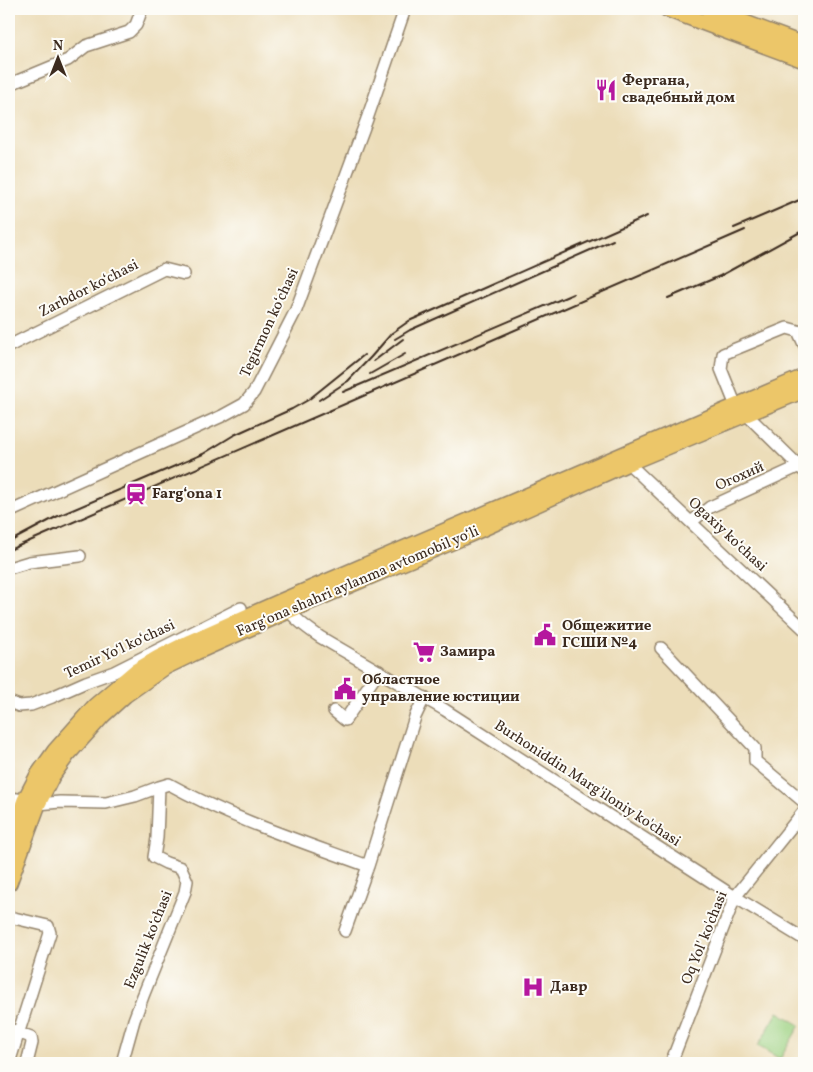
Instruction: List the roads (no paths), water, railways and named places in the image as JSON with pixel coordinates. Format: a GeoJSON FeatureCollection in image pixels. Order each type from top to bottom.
{"type":"FeatureCollection","features":[{"type":"Feature","properties":{"kind":"highway"},"geometry":{"type":"LineString","coordinates":[[667,9],[804,60]]}},
{"type":"Feature","properties":{"kind":"highway"},"geometry":{"type":"LineString","coordinates":[[708,9],[804,45]]}},
{"type":"Feature","properties":{"kind":"highway","name":"Fargʻona shahri aylanma avtomobil yoʻli"},"geometry":{"type":"LineString","coordinates":[[285,606],[468,535],[628,464],[741,410],[804,376]]}},
{"type":"Feature","properties":{"kind":"highway","name":"Fargʻona shahri aylanma avtomobil yoʻli"},"geometry":{"type":"LineString","coordinates":[[9,842],[32,802],[67,755],[97,721],[125,695],[165,667],[285,606],[741,410],[804,390]]}},
{"type":"Feature","properties":{"kind":"highway","name":"Fargʻona shahri aylanma avtomobil yoʻli"},"geometry":{"type":"LineString","coordinates":[[9,883],[32,802]]}},
{"type":"Feature","properties":{"kind":"street"},"geometry":{"type":"LineString","coordinates":[[9,83],[68,60],[86,46],[128,32],[136,25],[142,9]]}},
{"type":"Feature","properties":{"kind":"street","name":"Tegirmon koʻchasi"},"geometry":{"type":"LineString","coordinates":[[9,512],[222,416],[244,404],[254,392],[296,310],[364,128],[405,9]]}},
{"type":"Feature","properties":{"kind":"street","name":"Zarbdor koʻchasi"},"geometry":{"type":"LineString","coordinates":[[9,346],[164,269],[184,274]]}},
{"type":"Feature","properties":{"kind":"street"},"geometry":{"type":"LineString","coordinates":[[802,468],[741,410],[721,369],[723,354],[787,328],[798,331],[804,344]]}},
{"type":"Feature","properties":{"kind":"street","name":"Ogaxiy koʻchasi"},"geometry":{"type":"LineString","coordinates":[[628,464],[804,629]]}},
{"type":"Feature","properties":{"kind":"street","name":"Огохий"},"geometry":{"type":"LineString","coordinates":[[691,522],[710,507],[802,468]]}},
{"type":"Feature","properties":{"kind":"street"},"geometry":{"type":"LineString","coordinates":[[9,568],[29,562],[80,556]]}},
{"type":"Feature","properties":{"kind":"street","name":"Burhoniddin Marg'iloniy ko'chasi"},"geometry":{"type":"LineString","coordinates":[[285,606],[303,624],[320,637],[445,710],[735,897],[804,939]]}},
{"type":"Feature","properties":{"kind":"street","name":"Temir Yoʻl koʻchasi"},"geometry":{"type":"LineString","coordinates":[[9,702],[20,706],[31,705],[114,672],[241,608]]}},
{"type":"Feature","properties":{"kind":"street"},"geometry":{"type":"LineString","coordinates":[[661,648],[755,748],[755,762],[804,802]]}},
{"type":"Feature","properties":{"kind":"street"},"geometry":{"type":"LineString","coordinates":[[334,711],[345,720],[379,671]]}},
{"type":"Feature","properties":{"kind":"street"},"geometry":{"type":"LineString","coordinates":[[345,931],[368,866],[415,717],[424,698]]}},
{"type":"Feature","properties":{"kind":"street"},"geometry":{"type":"LineString","coordinates":[[9,798],[32,802],[106,803],[135,796],[169,784],[186,794],[241,819],[368,866]]}},
{"type":"Feature","properties":{"kind":"street","name":"Ezgulik koʻchasi"},"geometry":{"type":"LineString","coordinates":[[122,1063],[140,1004],[187,881],[181,868],[154,857],[157,838],[159,786]]}},
{"type":"Feature","properties":{"kind":"street","name":"Oq Yol' ko'chasi"},"geometry":{"type":"LineString","coordinates":[[671,1063],[735,897],[804,812]]}},
{"type":"Feature","properties":{"kind":"street"},"geometry":{"type":"LineString","coordinates":[[9,1063],[14,1031],[50,933],[48,926],[14,918]]}},
{"type":"Feature","properties":{"kind":"street"},"geometry":{"type":"LineString","coordinates":[[14,1031],[31,1037],[32,1043],[27,1063]]}},
{"type":"Feature","properties":{"kind":"railway"},"geometry":{"type":"LineString","coordinates":[[734,228],[804,198]]}},
{"type":"Feature","properties":{"kind":"railway"},"geometry":{"type":"LineString","coordinates":[[371,357],[392,333],[409,321],[647,216]]}},
{"type":"Feature","properties":{"kind":"railway"},"geometry":{"type":"LineString","coordinates":[[9,550],[745,230]]}},
{"type":"Feature","properties":{"kind":"railway"},"geometry":{"type":"LineString","coordinates":[[668,298],[720,276],[804,230]]}},
{"type":"Feature","properties":{"kind":"railway"},"geometry":{"type":"LineString","coordinates":[[395,339],[410,330],[613,240]]}},
{"type":"Feature","properties":{"kind":"railway"},"geometry":{"type":"LineString","coordinates":[[343,392],[573,294]]}},
{"type":"Feature","properties":{"kind":"railway"},"geometry":{"type":"LineString","coordinates":[[374,361],[403,339]]}},
{"type":"Feature","properties":{"kind":"railway"},"geometry":{"type":"LineString","coordinates":[[370,374],[405,354]]}},
{"type":"Feature","properties":{"kind":"railway"},"geometry":{"type":"LineString","coordinates":[[9,542],[56,517],[203,454],[234,435],[292,409],[308,400],[364,355]]}},
{"type":"Feature","properties":{"kind":"railway"},"geometry":{"type":"LineString","coordinates":[[348,381],[371,357]]}},
{"type":"Feature","properties":{"kind":"railway"},"geometry":{"type":"LineString","coordinates":[[319,400],[348,381]]}},
{"type":"Feature","properties":{"kind":"place","name":"Фергана, свадебный дом"},"geometry":{"type":"Point","coordinates":[606,90]}},
{"type":"Feature","properties":{"kind":"place","name":"Farg‘ona 1"},"geometry":{"type":"Point","coordinates":[136,494]}},
{"type":"Feature","properties":{"kind":"place","name":"Общежитие ГСШИ №4"},"geometry":{"type":"Point","coordinates":[545,635]}},
{"type":"Feature","properties":{"kind":"place","name":"Замира"},"geometry":{"type":"Point","coordinates":[424,652]}},
{"type":"Feature","properties":{"kind":"place","name":"Областное управление юстиции"},"geometry":{"type":"Point","coordinates":[345,689]}},
{"type":"Feature","properties":{"kind":"place","name":"Давр"},"geometry":{"type":"Point","coordinates":[533,987]}}]}
